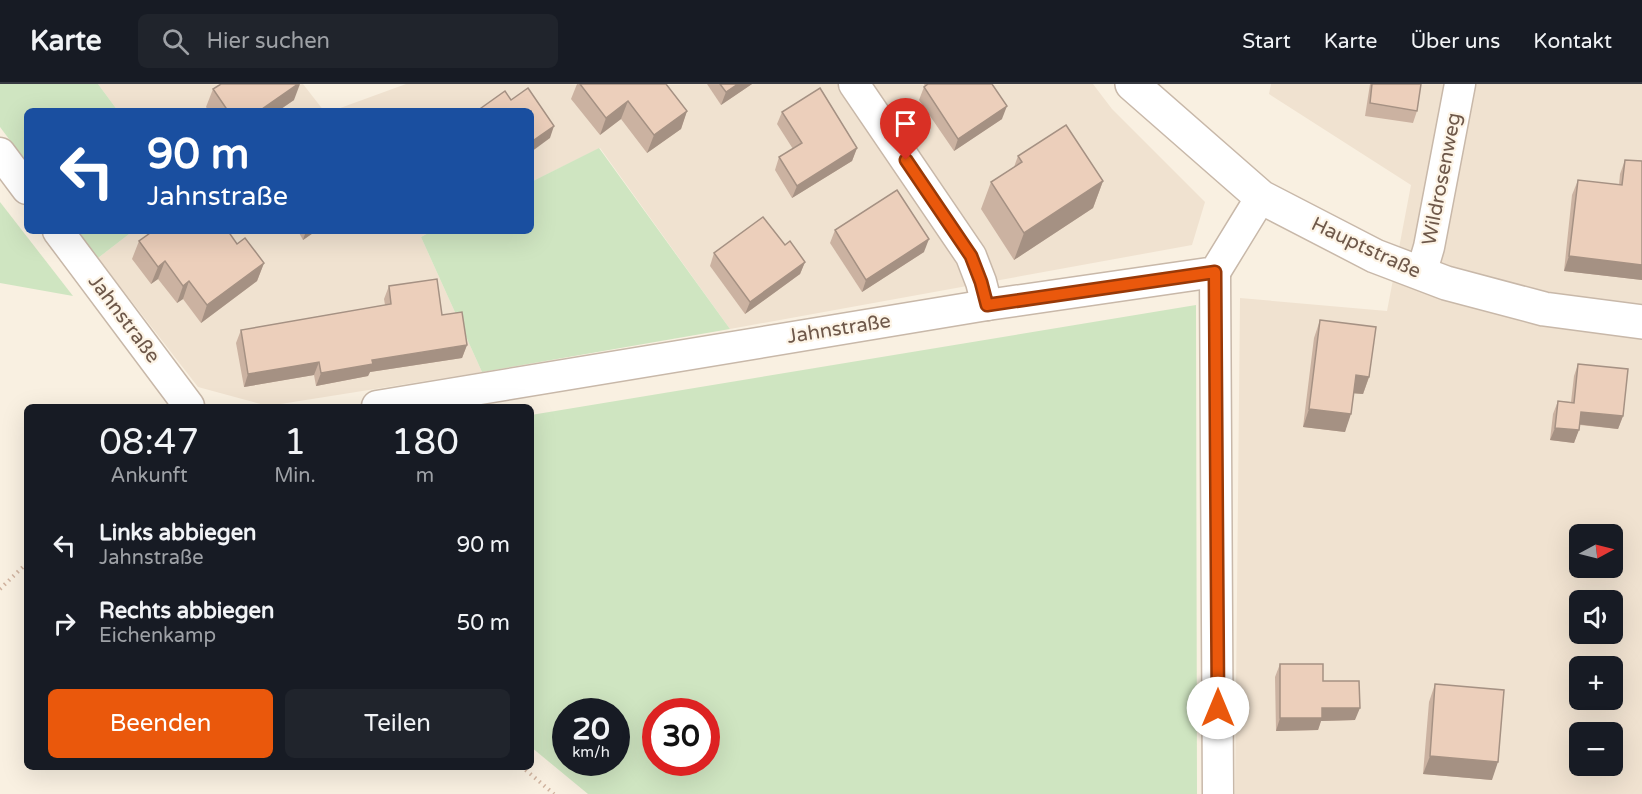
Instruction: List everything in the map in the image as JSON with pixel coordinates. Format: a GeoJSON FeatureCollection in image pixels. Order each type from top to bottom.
{"type":"FeatureCollection","features":[{"type":"Feature","properties":{"kind":"street"},"geometry":{"type":"LineString","coordinates":[[854,84],[971,256],[987,305]]}},
{"type":"Feature","properties":{"kind":"street","name":"Hauptstraße"},"geometry":{"type":"LineString","coordinates":[[1132,84],[1261,197],[1375,256],[1421,274],[1544,309],[1642,322]]}},
{"type":"Feature","properties":{"kind":"street","name":"Wildrosenweg"},"geometry":{"type":"LineString","coordinates":[[1421,274],[1430,248],[1460,84]]}},
{"type":"Feature","properties":{"kind":"street"},"geometry":{"type":"LineString","coordinates":[[0,153],[24,185]]}},
{"type":"Feature","properties":{"kind":"street"},"geometry":{"type":"LineString","coordinates":[[1218,794],[1215,272],[1261,197]]}},
{"type":"Feature","properties":{"kind":"street","name":"Jahnstraße"},"geometry":{"type":"LineString","coordinates":[[60,234],[188,404]]}},
{"type":"Feature","properties":{"kind":"street","name":"Jahnstraße"},"geometry":{"type":"LineString","coordinates":[[389,404],[987,305],[1215,272]]}},
{"type":"Feature","properties":{"kind":"path"},"geometry":{"type":"LineString","coordinates":[[0,589],[24,566]]}},
{"type":"Feature","properties":{"kind":"path"},"geometry":{"type":"LineString","coordinates":[[526,770],[554,794]]}},
{"type":"Feature","properties":{"kind":"shaded area"},"geometry":{"type":"Polygon","coordinates":[[[98,84],[303,84],[322,108],[116,108],[98,84]]]}},
{"type":"Feature","properties":{"kind":"shaded area"},"geometry":{"type":"Polygon","coordinates":[[[406,84],[1093,84],[1112,109],[1205,202],[1192,245],[730,329],[600,148],[534,181],[534,108],[340,108],[406,84]]]}},
{"type":"Feature","properties":{"kind":"shaded area"},"geometry":{"type":"Polygon","coordinates":[[[1271,84],[1642,84],[1642,794],[1235,794],[1240,298],[1387,311],[1411,185],[1269,94],[1271,84]]]}},
{"type":"Feature","properties":{"kind":"shaded area"},"geometry":{"type":"Polygon","coordinates":[[[129,234],[426,234],[421,237],[482,372],[281,404],[261,404],[198,387],[98,258],[129,234]]]}},
{"type":"Feature","properties":{"kind":"green space"},"geometry":{"type":"Polygon","coordinates":[[[0,84],[98,84],[116,108],[24,108],[24,159],[0,127],[0,84]]]}},
{"type":"Feature","properties":{"kind":"green space"},"geometry":{"type":"Polygon","coordinates":[[[599,148],[730,329],[482,372],[421,237],[426,234],[534,234],[534,180],[599,148]]]}},
{"type":"Feature","properties":{"kind":"green space"},"geometry":{"type":"Polygon","coordinates":[[[0,202],[73,296],[0,283],[0,202]]]}},
{"type":"Feature","properties":{"kind":"green space"},"geometry":{"type":"Polygon","coordinates":[[[80,234],[129,234],[98,258],[80,234]]]}},
{"type":"Feature","properties":{"kind":"green space"},"geometry":{"type":"Polygon","coordinates":[[[1196,305],[1197,794],[588,794],[566,776],[630,776],[630,698],[552,698],[552,764],[534,749],[534,415],[1196,305]]]}},
{"type":"Feature","properties":{"kind":"building"},"geometry":{"type":"Polygon","coordinates":[[[221,84],[298,84],[263,108],[226,108],[213,89],[221,84]]]}},
{"type":"Feature","properties":{"kind":"building"},"geometry":{"type":"Polygon","coordinates":[[[580,84],[666,84],[687,111],[654,135],[628,101],[606,118],[580,84]]]}},
{"type":"Feature","properties":{"kind":"building"},"geometry":{"type":"Polygon","coordinates":[[[720,84],[738,84],[726,92],[720,84]]]}},
{"type":"Feature","properties":{"kind":"building"},"geometry":{"type":"Polygon","coordinates":[[[928,84],[992,84],[1007,106],[958,139],[924,87],[928,84]]]}},
{"type":"Feature","properties":{"kind":"building"},"geometry":{"type":"Polygon","coordinates":[[[1372,84],[1421,84],[1417,111],[1370,103],[1372,84]]]}},
{"type":"Feature","properties":{"kind":"building"},"geometry":{"type":"Polygon","coordinates":[[[528,88],[554,126],[534,140],[534,108],[481,108],[505,91],[511,100],[528,88]]]}},
{"type":"Feature","properties":{"kind":"building"},"geometry":{"type":"Polygon","coordinates":[[[820,88],[857,148],[797,186],[779,157],[802,143],[782,112],[820,88]]]}},
{"type":"Feature","properties":{"kind":"building"},"geometry":{"type":"Polygon","coordinates":[[[1066,125],[1103,181],[1024,233],[991,182],[1022,162],[1018,156],[1066,125]]]}},
{"type":"Feature","properties":{"kind":"building"},"geometry":{"type":"Polygon","coordinates":[[[1625,160],[1642,161],[1642,265],[1569,256],[1578,180],[1622,185],[1625,160]]]}},
{"type":"Feature","properties":{"kind":"building"},"geometry":{"type":"Polygon","coordinates":[[[897,190],[929,239],[866,280],[835,230],[897,190]]]}},
{"type":"Feature","properties":{"kind":"building"},"geometry":{"type":"Polygon","coordinates":[[[763,217],[785,245],[790,241],[805,262],[750,302],[714,253],[763,217]]]}},
{"type":"Feature","properties":{"kind":"building"},"geometry":{"type":"Polygon","coordinates":[[[149,234],[230,234],[237,244],[245,238],[264,263],[207,305],[189,281],[183,286],[165,261],[158,267],[139,241],[149,234]]]}},
{"type":"Feature","properties":{"kind":"building"},"geometry":{"type":"Polygon","coordinates":[[[437,279],[442,315],[462,312],[467,345],[372,360],[373,364],[321,373],[319,362],[248,374],[241,330],[391,304],[389,286],[437,279]]]}},
{"type":"Feature","properties":{"kind":"building"},"geometry":{"type":"Polygon","coordinates":[[[1320,320],[1376,327],[1369,377],[1356,375],[1351,414],[1309,409],[1320,320]]]}},
{"type":"Feature","properties":{"kind":"building"},"geometry":{"type":"Polygon","coordinates":[[[1578,364],[1628,369],[1623,416],[1581,412],[1579,430],[1555,428],[1558,401],[1574,403],[1578,364]]]}},
{"type":"Feature","properties":{"kind":"building"},"geometry":{"type":"Polygon","coordinates":[[[1280,664],[1323,664],[1323,681],[1359,681],[1360,708],[1322,708],[1322,718],[1280,718],[1280,664]]]}},
{"type":"Feature","properties":{"kind":"building"},"geometry":{"type":"Polygon","coordinates":[[[1435,684],[1504,690],[1498,762],[1430,756],[1435,684]]]}},
{"type":"Feature","properties":{"kind":"route"},"geometry":{"type":"LineString","coordinates":[[906,160],[971,256],[987,305],[1215,272],[1218,708]]}}]}
